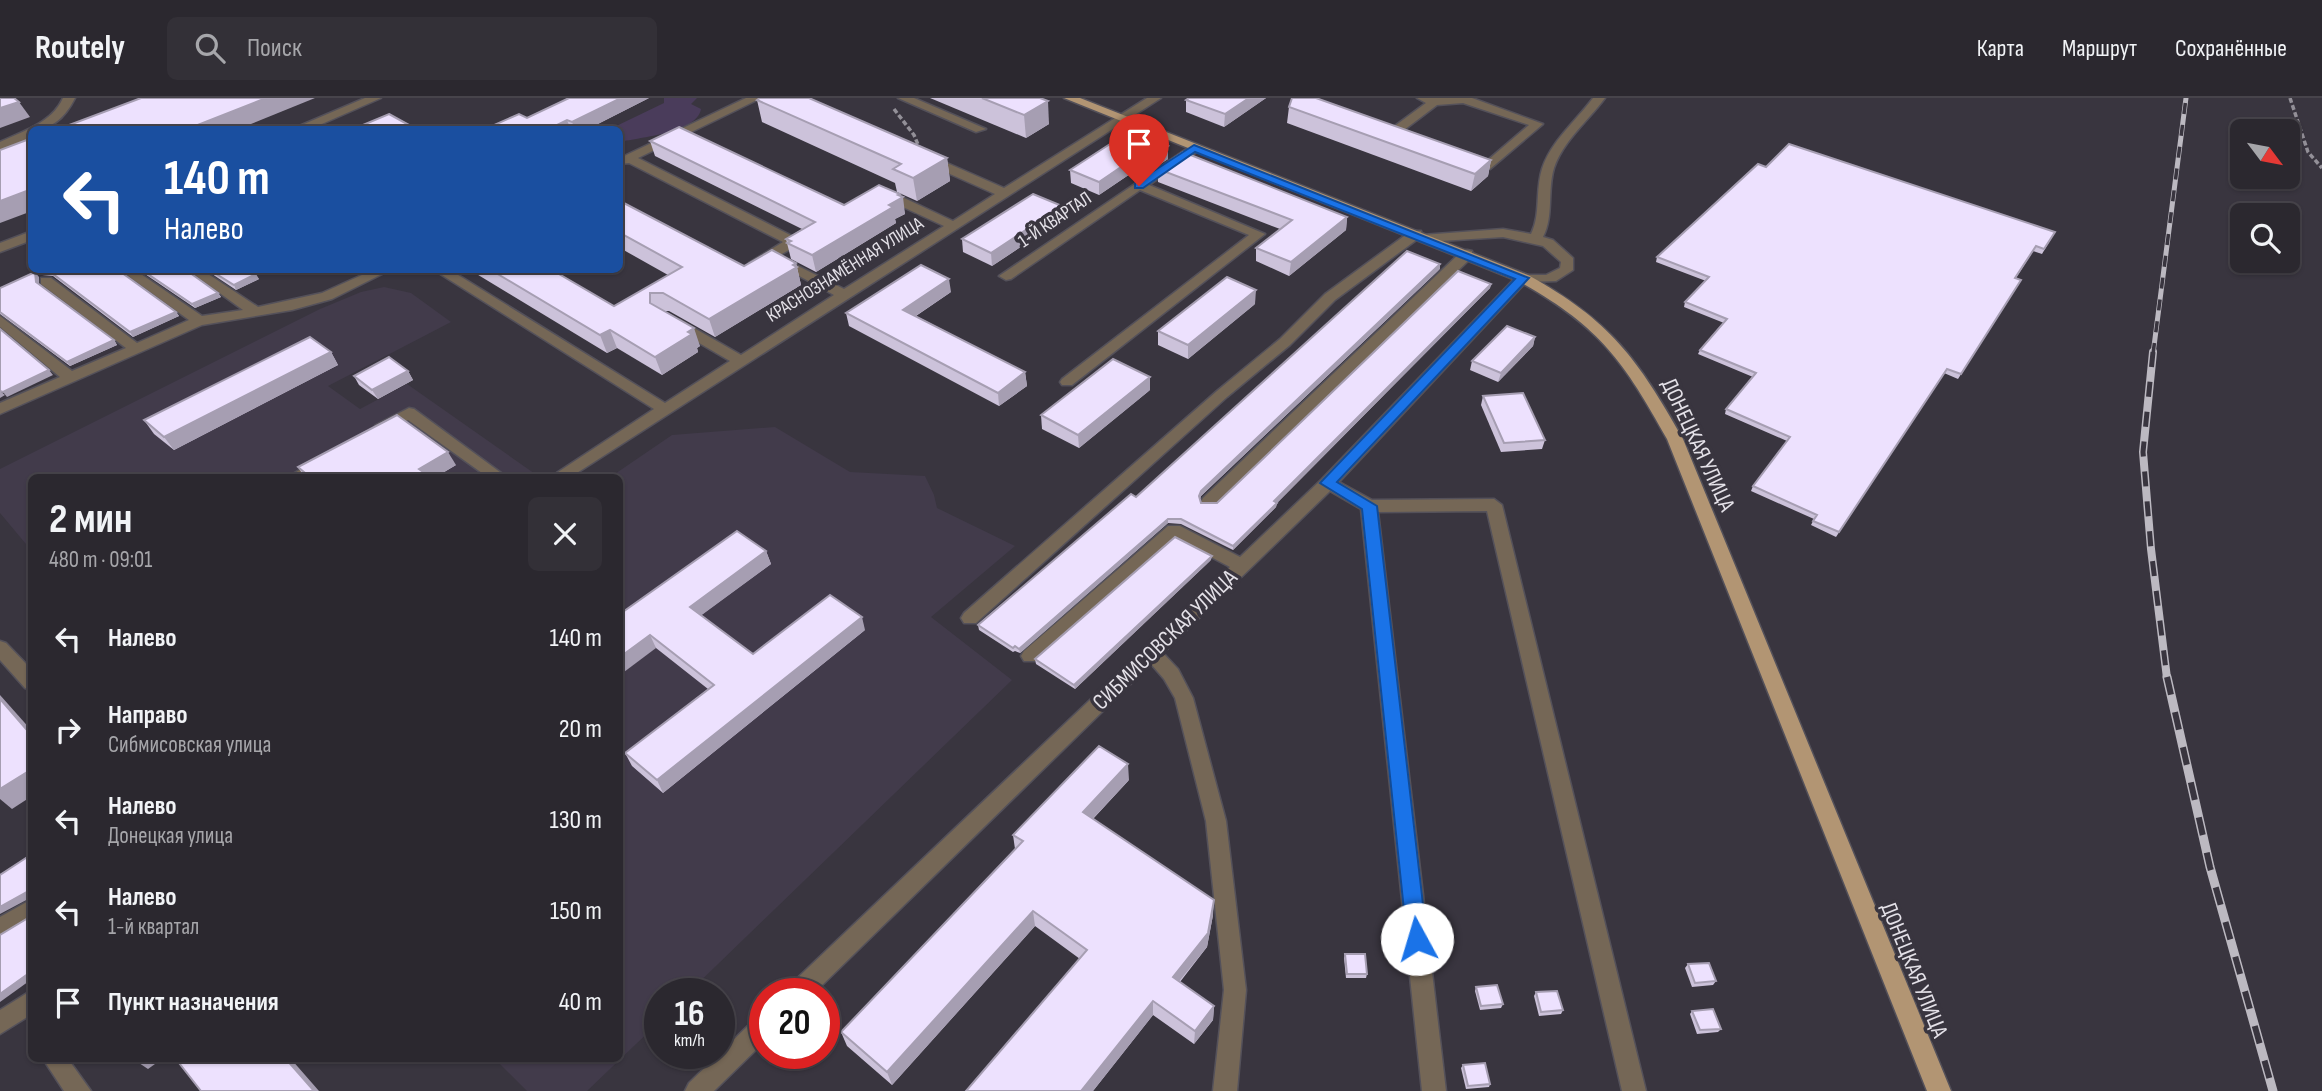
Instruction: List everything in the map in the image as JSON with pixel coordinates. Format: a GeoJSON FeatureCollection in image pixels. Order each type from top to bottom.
{"type":"FeatureCollection","features":[{"type":"Feature","properties":{"kind":"main road","name":"ДОНЕЦКАЯ УЛИЦА"},"geometry":{"type":"LineString","coordinates":[[1070,98],[1523,278],[1579,311],[1619,347],[1640,376],[1675,439],[1939,1091]]}},
{"type":"Feature","properties":{"kind":"street"},"geometry":{"type":"LineString","coordinates":[[43,126],[64,109],[69,98]]}},
{"type":"Feature","properties":{"kind":"street"},"geometry":{"type":"LineString","coordinates":[[306,126],[375,98]]}},
{"type":"Feature","properties":{"kind":"street"},"geometry":{"type":"LineString","coordinates":[[624,161],[755,98]]}},
{"type":"Feature","properties":{"kind":"street"},"geometry":{"type":"LineString","coordinates":[[904,98],[980,129]]}},
{"type":"Feature","properties":{"kind":"street","name":"КРАСНОЗНАМЁННАЯ УЛИЦА"},"geometry":{"type":"LineString","coordinates":[[563,474],[842,294],[1155,98]]}},
{"type":"Feature","properties":{"kind":"street"},"geometry":{"type":"LineString","coordinates":[[1535,239],[1544,223],[1548,171],[1569,131],[1588,114],[1600,98]]}},
{"type":"Feature","properties":{"kind":"street"},"geometry":{"type":"LineString","coordinates":[[1431,144],[1390,129],[1428,100],[1464,99],[1537,124],[1490,165],[1455,152]]}},
{"type":"Feature","properties":{"kind":"street"},"geometry":{"type":"LineString","coordinates":[[0,146],[28,134]]}},
{"type":"Feature","properties":{"kind":"street","name":"1-Й КВАРТАЛ"},"geometry":{"type":"LineString","coordinates":[[1006,276],[1194,148]]}},
{"type":"Feature","properties":{"kind":"street"},"geometry":{"type":"LineString","coordinates":[[919,155],[1004,193]]}},
{"type":"Feature","properties":{"kind":"street"},"geometry":{"type":"LineString","coordinates":[[624,161],[793,242],[745,270]]}},
{"type":"Feature","properties":{"kind":"street"},"geometry":{"type":"LineString","coordinates":[[1067,382],[1258,234],[1139,186]]}},
{"type":"Feature","properties":{"kind":"street"},"geometry":{"type":"LineString","coordinates":[[880,191],[952,225]]}},
{"type":"Feature","properties":{"kind":"street"},"geometry":{"type":"LineString","coordinates":[[970,618],[1222,394],[1285,342],[1330,297],[1420,236],[1503,233],[1535,239],[1558,250],[1568,261],[1566,271],[1556,278],[1540,281],[1523,278]]}},
{"type":"Feature","properties":{"kind":"street"},"geometry":{"type":"LineString","coordinates":[[0,248],[28,237]]}},
{"type":"Feature","properties":{"kind":"street"},"geometry":{"type":"LineString","coordinates":[[1209,502],[1467,254]]}},
{"type":"Feature","properties":{"kind":"street"},"geometry":{"type":"LineString","coordinates":[[769,256],[842,294]]}},
{"type":"Feature","properties":{"kind":"street"},"geometry":{"type":"LineString","coordinates":[[131,273],[199,321]]}},
{"type":"Feature","properties":{"kind":"street"},"geometry":{"type":"LineString","coordinates":[[198,273],[257,312]]}},
{"type":"Feature","properties":{"kind":"street"},"geometry":{"type":"LineString","coordinates":[[1,408],[199,321],[292,306],[327,296],[377,273]]}},
{"type":"Feature","properties":{"kind":"street"},"geometry":{"type":"LineString","coordinates":[[446,273],[664,409]]}},
{"type":"Feature","properties":{"kind":"street","name":"СИБМИСОВСКАЯ УЛИЦА"},"geometry":{"type":"LineString","coordinates":[[814,978],[1328,483],[1523,278]]}},
{"type":"Feature","properties":{"kind":"street"},"geometry":{"type":"LineString","coordinates":[[46,281],[135,348]]}},
{"type":"Feature","properties":{"kind":"street"},"geometry":{"type":"LineString","coordinates":[[663,316],[739,360]]}},
{"type":"Feature","properties":{"kind":"street"},"geometry":{"type":"LineString","coordinates":[[0,320],[70,377]]}},
{"type":"Feature","properties":{"kind":"street"},"geometry":{"type":"LineString","coordinates":[[363,439],[409,413],[493,474]]}},
{"type":"Feature","properties":{"kind":"street"},"geometry":{"type":"LineString","coordinates":[[300,474],[340,452]]}},
{"type":"Feature","properties":{"kind":"street"},"geometry":{"type":"LineString","coordinates":[[1328,483],[1369,506],[1494,505],[1634,1091]]}},
{"type":"Feature","properties":{"kind":"street"},"geometry":{"type":"LineString","coordinates":[[1369,506],[1434,1091]]}},
{"type":"Feature","properties":{"kind":"street"},"geometry":{"type":"LineString","coordinates":[[1030,656],[1174,530],[1242,566]]}},
{"type":"Feature","properties":{"kind":"street"},"geometry":{"type":"LineString","coordinates":[[0,648],[28,679]]}},
{"type":"Feature","properties":{"kind":"street"},"geometry":{"type":"LineString","coordinates":[[1152,653],[1171,674],[1184,698],[1216,821],[1235,990],[1226,1091]]}},
{"type":"Feature","properties":{"kind":"street"},"geometry":{"type":"LineString","coordinates":[[0,929],[28,911]]}},
{"type":"Feature","properties":{"kind":"street"},"geometry":{"type":"LineString","coordinates":[[0,1023],[28,1004]]}},
{"type":"Feature","properties":{"kind":"street"},"geometry":{"type":"LineString","coordinates":[[696,1091],[749,1040]]}},
{"type":"Feature","properties":{"kind":"street"},"geometry":{"type":"LineString","coordinates":[[56,1062],[79,1091]]}},
{"type":"Feature","properties":{"kind":"path"},"geometry":{"type":"LineString","coordinates":[[2290,98],[2308,152],[2322,168]]}},
{"type":"Feature","properties":{"kind":"path"},"geometry":{"type":"LineString","coordinates":[[891,104],[914,135],[919,146],[919,155]]}},
{"type":"Feature","properties":{"kind":"shaded area"},"geometry":{"type":"Polygon","coordinates":[[[664,98],[697,98],[691,104],[701,109],[690,124],[679,129],[623,141],[623,126],[616,126],[664,103],[664,98]]]}},
{"type":"Feature","properties":{"kind":"shaded area"},"geometry":{"type":"Polygon","coordinates":[[[384,287],[411,293],[451,322],[328,386],[360,409],[407,384],[535,474],[28,474],[28,546],[0,513],[0,469],[320,309],[361,292],[384,287]]]}},
{"type":"Feature","properties":{"kind":"shaded area"},"geometry":{"type":"Polygon","coordinates":[[[775,427],[850,472],[925,476],[937,508],[1015,546],[931,617],[1012,680],[704,978],[644,978],[644,1036],[623,1056],[623,474],[615,474],[672,435],[775,427]]]}},
{"type":"Feature","properties":{"kind":"shaded area"},"geometry":{"type":"Polygon","coordinates":[[[498,1062],[617,1062],[587,1091],[527,1091],[498,1062]]]}},
{"type":"Feature","properties":{"kind":"building"},"geometry":{"type":"Polygon","coordinates":[[[0,98],[14,98],[19,102],[0,108],[0,98]]]}},
{"type":"Feature","properties":{"kind":"building"},"geometry":{"type":"Polygon","coordinates":[[[141,98],[266,98],[195,126],[67,126],[141,98]]]}},
{"type":"Feature","properties":{"kind":"building"},"geometry":{"type":"Polygon","coordinates":[[[569,98],[621,98],[572,122],[567,120],[555,126],[492,126],[519,114],[527,118],[569,98]]]}},
{"type":"Feature","properties":{"kind":"building"},"geometry":{"type":"Polygon","coordinates":[[[809,98],[947,158],[913,178],[893,169],[901,164],[757,100],[809,98]]]}},
{"type":"Feature","properties":{"kind":"building"},"geometry":{"type":"Polygon","coordinates":[[[982,98],[1040,98],[1048,101],[1024,115],[982,98]]]}},
{"type":"Feature","properties":{"kind":"building"},"geometry":{"type":"Polygon","coordinates":[[[1249,98],[1225,114],[1186,100],[1249,98]]]}},
{"type":"Feature","properties":{"kind":"building"},"geometry":{"type":"Polygon","coordinates":[[[1292,98],[1316,98],[1491,160],[1475,174],[1289,107],[1292,98]]]}},
{"type":"Feature","properties":{"kind":"building"},"geometry":{"type":"Polygon","coordinates":[[[389,114],[411,126],[360,126],[389,114]]]}},
{"type":"Feature","properties":{"kind":"building"},"geometry":{"type":"Polygon","coordinates":[[[679,127],[844,205],[879,185],[903,197],[889,205],[893,207],[812,255],[787,243],[791,241],[786,239],[815,222],[650,141],[679,127]]]}},
{"type":"Feature","properties":{"kind":"building"},"geometry":{"type":"Polygon","coordinates":[[[1130,131],[1168,146],[1142,163],[1133,159],[1099,182],[1070,170],[1130,131]]]}},
{"type":"Feature","properties":{"kind":"building"},"geometry":{"type":"Polygon","coordinates":[[[28,140],[28,190],[0,201],[0,150],[28,140]]]}},
{"type":"Feature","properties":{"kind":"building"},"geometry":{"type":"Polygon","coordinates":[[[1789,144],[2055,232],[2044,249],[2036,246],[2015,278],[2021,280],[1961,374],[1947,369],[1839,532],[1813,521],[1817,515],[1753,486],[1790,437],[1726,409],[1756,373],[1700,350],[1727,319],[1685,302],[1709,277],[1657,257],[1758,164],[1766,167],[1789,144]]]}},
{"type":"Feature","properties":{"kind":"building"},"geometry":{"type":"Polygon","coordinates":[[[1183,152],[1347,217],[1291,262],[1256,248],[1292,220],[1158,169],[1183,152]]]}},
{"type":"Feature","properties":{"kind":"building"},"geometry":{"type":"Polygon","coordinates":[[[1033,194],[1062,206],[991,253],[962,239],[1033,194]]]}},
{"type":"Feature","properties":{"kind":"building"},"geometry":{"type":"Polygon","coordinates":[[[623,203],[744,266],[772,250],[796,263],[793,265],[797,267],[709,319],[663,293],[650,293],[650,303],[694,328],[688,332],[692,334],[655,357],[610,330],[600,335],[496,273],[557,273],[614,306],[682,267],[623,235],[623,203]]]}},
{"type":"Feature","properties":{"kind":"building"},"geometry":{"type":"Polygon","coordinates":[[[1407,251],[1440,264],[1201,491],[1201,503],[1217,503],[1458,271],[1491,284],[1274,501],[1277,503],[1233,546],[1181,519],[1168,519],[1019,649],[1015,646],[1013,648],[978,625],[1131,494],[1136,497],[1407,251]]]}},
{"type":"Feature","properties":{"kind":"building"},"geometry":{"type":"Polygon","coordinates":[[[921,265],[949,279],[903,310],[1025,372],[998,393],[846,313],[921,265]]]}},
{"type":"Feature","properties":{"kind":"building"},"geometry":{"type":"Polygon","coordinates":[[[35,273],[36,282],[114,340],[67,362],[0,312],[0,288],[35,273]]]}},
{"type":"Feature","properties":{"kind":"building"},"geometry":{"type":"Polygon","coordinates":[[[52,273],[122,273],[176,312],[130,332],[52,273]]]}},
{"type":"Feature","properties":{"kind":"building"},"geometry":{"type":"Polygon","coordinates":[[[146,273],[190,273],[218,293],[192,304],[146,273]]]}},
{"type":"Feature","properties":{"kind":"building"},"geometry":{"type":"Polygon","coordinates":[[[215,273],[256,274],[234,285],[215,273]]]}},
{"type":"Feature","properties":{"kind":"building"},"geometry":{"type":"Polygon","coordinates":[[[1227,277],[1256,290],[1188,345],[1158,331],[1227,277]]]}},
{"type":"Feature","properties":{"kind":"building"},"geometry":{"type":"Polygon","coordinates":[[[1507,326],[1535,337],[1501,373],[1472,361],[1507,326]]]}},
{"type":"Feature","properties":{"kind":"building"},"geometry":{"type":"Polygon","coordinates":[[[0,329],[49,370],[3,392],[0,391],[0,329]]]}},
{"type":"Feature","properties":{"kind":"building"},"geometry":{"type":"Polygon","coordinates":[[[310,337],[331,352],[164,437],[144,420],[310,337]]]}},
{"type":"Feature","properties":{"kind":"building"},"geometry":{"type":"Polygon","coordinates":[[[389,357],[408,371],[372,390],[354,376],[389,357]]]}},
{"type":"Feature","properties":{"kind":"building"},"geometry":{"type":"Polygon","coordinates":[[[1113,359],[1150,377],[1078,435],[1041,415],[1113,359]]]}},
{"type":"Feature","properties":{"kind":"building"},"geometry":{"type":"Polygon","coordinates":[[[1523,393],[1545,440],[1504,443],[1483,396],[1523,393]]]}},
{"type":"Feature","properties":{"kind":"building"},"geometry":{"type":"Polygon","coordinates":[[[397,415],[448,452],[419,469],[426,474],[306,474],[298,467],[397,415]]]}},
{"type":"Feature","properties":{"kind":"building"},"geometry":{"type":"Polygon","coordinates":[[[737,531],[766,551],[690,607],[753,654],[830,595],[862,617],[657,780],[625,753],[714,685],[650,635],[623,655],[623,612],[737,531]]]}},
{"type":"Feature","properties":{"kind":"building"},"geometry":{"type":"Polygon","coordinates":[[[1175,537],[1212,556],[1074,685],[1035,659],[1175,537]]]}},
{"type":"Feature","properties":{"kind":"building"},"geometry":{"type":"Polygon","coordinates":[[[0,699],[26,729],[28,728],[28,772],[0,789],[0,699]]]}},
{"type":"Feature","properties":{"kind":"building"},"geometry":{"type":"Polygon","coordinates":[[[1099,746],[1128,764],[1083,812],[1214,900],[1208,933],[1173,977],[1214,1006],[1195,1031],[1153,1001],[1081,1091],[966,1091],[1087,950],[1033,911],[887,1072],[841,1032],[1023,841],[1013,835],[1099,746]]]}},
{"type":"Feature","properties":{"kind":"building"},"geometry":{"type":"Polygon","coordinates":[[[28,857],[28,918],[27,892],[0,907],[0,875],[28,857]]]}},
{"type":"Feature","properties":{"kind":"building"},"geometry":{"type":"Polygon","coordinates":[[[28,918],[28,974],[0,994],[0,935],[28,918]]]}},
{"type":"Feature","properties":{"kind":"building"},"geometry":{"type":"Polygon","coordinates":[[[1345,954],[1365,954],[1367,974],[1347,974],[1345,954]]]}},
{"type":"Feature","properties":{"kind":"building"},"geometry":{"type":"Polygon","coordinates":[[[1709,963],[1716,981],[1695,983],[1688,964],[1709,963]]]}},
{"type":"Feature","properties":{"kind":"building"},"geometry":{"type":"Polygon","coordinates":[[[1497,985],[1503,1004],[1481,1006],[1476,987],[1497,985]]]}},
{"type":"Feature","properties":{"kind":"building"},"geometry":{"type":"Polygon","coordinates":[[[1557,991],[1563,1010],[1541,1012],[1536,992],[1557,991]]]}},
{"type":"Feature","properties":{"kind":"building"},"geometry":{"type":"Polygon","coordinates":[[[1713,1009],[1721,1029],[1700,1030],[1692,1011],[1713,1009]]]}},
{"type":"Feature","properties":{"kind":"building"},"geometry":{"type":"Polygon","coordinates":[[[178,1062],[289,1062],[314,1091],[201,1091],[178,1062]]]}},
{"type":"Feature","properties":{"kind":"building"},"geometry":{"type":"Polygon","coordinates":[[[1485,1063],[1490,1084],[1468,1086],[1463,1065],[1485,1063]]]}},
{"type":"Feature","properties":{"kind":"railway"},"geometry":{"type":"LineString","coordinates":[[2153,354],[2186,98]]}},
{"type":"Feature","properties":{"kind":"railway"},"geometry":{"type":"LineString","coordinates":[[2153,352],[2143,452],[2151,549],[2167,678]]}},
{"type":"Feature","properties":{"kind":"railway"},"geometry":{"type":"LineString","coordinates":[[2167,677],[2210,867],[2273,1091]]}},
{"type":"Feature","properties":{"kind":"route"},"geometry":{"type":"LineString","coordinates":[[1139,186],[1194,148],[1523,278],[1328,483],[1369,506],[1417,939]]}}]}
